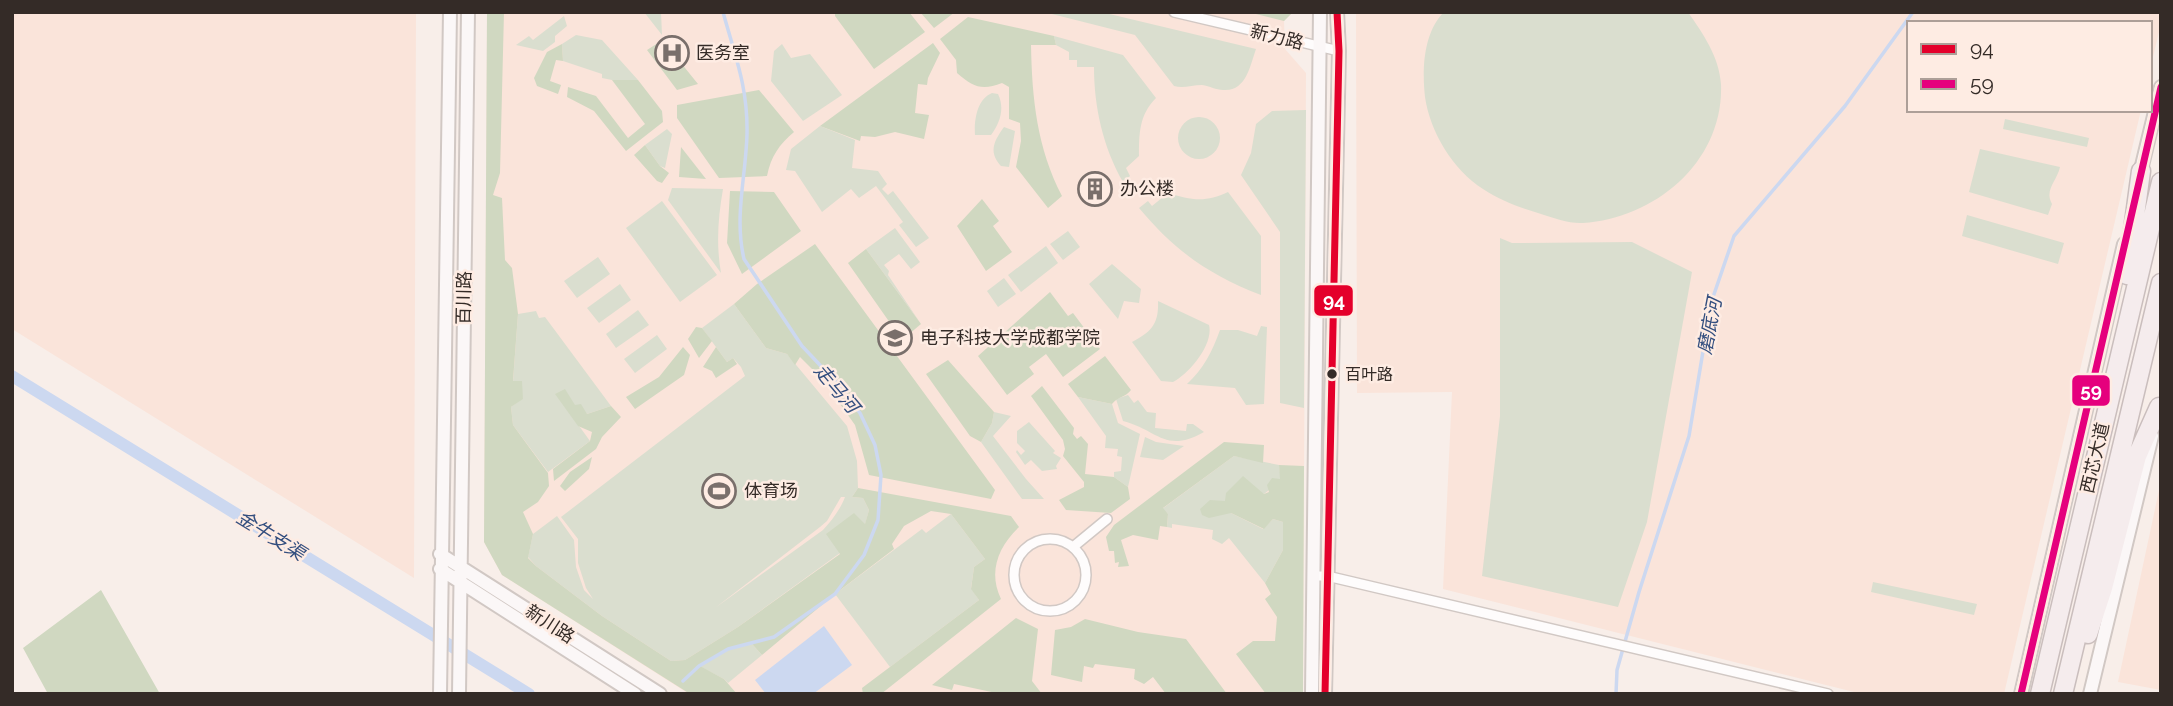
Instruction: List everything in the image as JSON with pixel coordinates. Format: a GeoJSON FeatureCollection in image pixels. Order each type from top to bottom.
{"type":"FeatureCollection","features":[{"type":"Feature","properties":{"kind":"highway"},"geometry":{"type":"LineString","coordinates":[[2076,535],[2098,402],[2130,259],[2141,171]]}},
{"type":"Feature","properties":{"kind":"highway","name":"西芯大道"},"geometry":{"type":"LineString","coordinates":[[2040,694],[2161,182]]}},
{"type":"Feature","properties":{"kind":"highway","name":"西芯大道"},"geometry":{"type":"LineString","coordinates":[[2066,694],[2161,283]]}},
{"type":"Feature","properties":{"kind":"highway"},"geometry":{"type":"LineString","coordinates":[[2066,694],[2103,588],[2137,456],[2160,405]]}},
{"type":"Feature","properties":{"kind":"street","name":"百川路"},"geometry":{"type":"LineString","coordinates":[[440,694],[450,12]]}},
{"type":"Feature","properties":{"kind":"street","name":"百川路"},"geometry":{"type":"LineString","coordinates":[[459,694],[468,12]]}},
{"type":"Feature","properties":{"kind":"street","name":"新力路"},"geometry":{"type":"LineString","coordinates":[[1174,12],[1339,51]]}},
{"type":"Feature","properties":{"kind":"street"},"geometry":{"type":"LineString","coordinates":[[1320,12],[1321,576],[1325,694]]}},
{"type":"Feature","properties":{"kind":"street"},"geometry":{"type":"LineString","coordinates":[[1312,694],[1321,576],[1339,51],[1338,12]]}},
{"type":"Feature","properties":{"kind":"street","name":"西芯大道"},"geometry":{"type":"LineString","coordinates":[[2021,694],[2161,87]]}},
{"type":"Feature","properties":{"kind":"street"},"geometry":{"type":"LineString","coordinates":[[2090,694],[2160,405]]}},
{"type":"Feature","properties":{"kind":"street"},"geometry":{"type":"LineString","coordinates":[[1073,547],[1107,519]]}},
{"type":"Feature","properties":{"kind":"street"},"geometry":{"type":"LineString","coordinates":[[1047,538],[1059,539],[1073,547],[1084,563],[1086,575],[1078,598],[1058,611],[1034,608],[1023,600],[1013,579],[1013,567],[1025,547],[1047,538]]}},
{"type":"Feature","properties":{"kind":"street","name":"新川路"},"geometry":{"type":"LineString","coordinates":[[440,554],[660,694]]}},
{"type":"Feature","properties":{"kind":"street","name":"新川路"},"geometry":{"type":"LineString","coordinates":[[440,569],[635,694]]}},
{"type":"Feature","properties":{"kind":"street"},"geometry":{"type":"LineString","coordinates":[[1321,576],[1828,694]]}},
{"type":"Feature","properties":{"kind":"shaded area"},"geometry":{"type":"Polygon","coordinates":[[[12,12],[416,12],[414,578],[12,329],[12,12]]]}},
{"type":"Feature","properties":{"kind":"shaded area","name":"电子科技大学成都学院"},"geometry":{"type":"Polygon","coordinates":[[[487,12],[1293,12],[1284,21],[1285,49],[1306,73],[1303,694],[689,694],[502,575],[484,542],[487,12]]]}},
{"type":"Feature","properties":{"kind":"shaded area"},"geometry":{"type":"Polygon","coordinates":[[[644,12],[661,12],[662,35],[644,12]]]}},
{"type":"Feature","properties":{"kind":"shaded area"},"geometry":{"type":"Polygon","coordinates":[[[1044,12],[1101,12],[1256,49],[1246,77],[1231,90],[1202,85],[1177,87],[1135,35],[1044,12]]]}},
{"type":"Feature","properties":{"kind":"shaded area"},"geometry":{"type":"Polygon","coordinates":[[[1356,12],[2161,12],[2161,24],[2152,61],[2152,21],[1907,21],[1907,112],[2141,112],[2004,694],[1862,694],[1443,589],[1452,392],[1357,393],[1356,12]]]}},
{"type":"Feature","properties":{"kind":"shaded area"},"geometry":{"type":"Polygon","coordinates":[[[1444,12],[1688,12],[1709,46],[1720,74],[1719,112],[1711,138],[1698,160],[1680,181],[1660,197],[1636,210],[1610,219],[1573,223],[1504,201],[1462,172],[1445,149],[1432,123],[1425,97],[1424,64],[1432,30],[1444,12]]]}},
{"type":"Feature","properties":{"kind":"shaded area"},"geometry":{"type":"Polygon","coordinates":[[[564,16],[567,26],[555,36],[555,42],[543,51],[516,45],[529,36],[533,40],[564,16]]]}},
{"type":"Feature","properties":{"kind":"shaded area"},"geometry":{"type":"Polygon","coordinates":[[[576,35],[602,40],[638,80],[602,78],[602,74],[563,61],[562,44],[576,35]]]}},
{"type":"Feature","properties":{"kind":"shaded area"},"geometry":{"type":"Polygon","coordinates":[[[1054,36],[1123,55],[1156,98],[1143,118],[1139,156],[1126,168],[1130,176],[1123,182],[1110,155],[1101,126],[1094,67],[1077,67],[1077,60],[1069,60],[1069,52],[1056,45],[1054,36]]]}},
{"type":"Feature","properties":{"kind":"shaded area"},"geometry":{"type":"Polygon","coordinates":[[[782,44],[791,58],[810,54],[842,95],[803,121],[771,81],[774,51],[782,44]]]}},
{"type":"Feature","properties":{"kind":"shaded area"},"geometry":{"type":"Polygon","coordinates":[[[992,93],[998,94],[1000,99],[1001,110],[997,126],[991,135],[975,135],[980,105],[992,93]]]}},
{"type":"Feature","properties":{"kind":"shaded area"},"geometry":{"type":"Polygon","coordinates":[[[1306,110],[1304,408],[1280,403],[1280,232],[1241,175],[1251,153],[1256,124],[1272,111],[1306,110]]]}},
{"type":"Feature","properties":{"kind":"shaded area"},"geometry":{"type":"Polygon","coordinates":[[[1199,117],[1214,123],[1220,138],[1214,153],[1199,159],[1184,153],[1178,138],[1184,123],[1199,117]]]}},
{"type":"Feature","properties":{"kind":"shaded area"},"geometry":{"type":"Polygon","coordinates":[[[2005,119],[2089,138],[2087,147],[2003,129],[2005,119]]]}},
{"type":"Feature","properties":{"kind":"shaded area"},"geometry":{"type":"Polygon","coordinates":[[[820,126],[855,140],[852,168],[878,171],[887,184],[882,189],[888,195],[893,191],[929,238],[916,247],[899,225],[903,222],[876,186],[859,198],[851,189],[822,212],[795,171],[786,170],[791,149],[820,126]]]}},
{"type":"Feature","properties":{"kind":"shaded area"},"geometry":{"type":"Polygon","coordinates":[[[1004,127],[1015,131],[1009,167],[1001,166],[994,151],[995,142],[1004,127]]]}},
{"type":"Feature","properties":{"kind":"shaded area"},"geometry":{"type":"Polygon","coordinates":[[[667,129],[672,134],[665,168],[660,166],[645,145],[667,129]]]}},
{"type":"Feature","properties":{"kind":"shaded area"},"geometry":{"type":"Polygon","coordinates":[[[1980,149],[2060,167],[2049,194],[2052,204],[2048,215],[1969,192],[1980,149]]]}},
{"type":"Feature","properties":{"kind":"shaded area"},"geometry":{"type":"Polygon","coordinates":[[[672,188],[723,189],[718,231],[721,273],[668,200],[672,188]]]}},
{"type":"Feature","properties":{"kind":"shaded area"},"geometry":{"type":"Polygon","coordinates":[[[1228,192],[1261,236],[1261,295],[1225,279],[1194,260],[1166,237],[1139,208],[1148,201],[1152,206],[1168,193],[1198,199],[1212,198],[1228,192]]]}},
{"type":"Feature","properties":{"kind":"shaded area"},"geometry":{"type":"Polygon","coordinates":[[[662,201],[717,275],[680,302],[626,228],[662,201]]]}},
{"type":"Feature","properties":{"kind":"shaded area"},"geometry":{"type":"Polygon","coordinates":[[[1967,215],[2064,243],[2058,264],[1962,236],[1967,215]]]}},
{"type":"Feature","properties":{"kind":"shaded area"},"geometry":{"type":"Polygon","coordinates":[[[895,228],[920,262],[911,269],[899,254],[884,265],[921,324],[866,249],[895,228]]]}},
{"type":"Feature","properties":{"kind":"shaded area"},"geometry":{"type":"Polygon","coordinates":[[[1068,231],[1080,247],[1063,260],[1050,244],[1068,231]]]}},
{"type":"Feature","properties":{"kind":"shaded area"},"geometry":{"type":"Polygon","coordinates":[[[1500,238],[1512,243],[1632,242],[1692,272],[1647,522],[1618,607],[1482,576],[1500,416],[1500,238]]]}},
{"type":"Feature","properties":{"kind":"shaded area"},"geometry":{"type":"Polygon","coordinates":[[[1046,246],[1058,263],[1021,292],[1008,275],[1046,246]]]}},
{"type":"Feature","properties":{"kind":"shaded area"},"geometry":{"type":"Polygon","coordinates":[[[598,257],[610,274],[577,298],[564,281],[598,257]]]}},
{"type":"Feature","properties":{"kind":"shaded area"},"geometry":{"type":"Polygon","coordinates":[[[1112,264],[1141,289],[1139,303],[1124,301],[1118,319],[1089,284],[1112,264]]]}},
{"type":"Feature","properties":{"kind":"shaded area"},"geometry":{"type":"Polygon","coordinates":[[[1004,278],[1016,294],[998,307],[987,291],[1004,278]]]}},
{"type":"Feature","properties":{"kind":"shaded area"},"geometry":{"type":"Polygon","coordinates":[[[620,284],[631,300],[599,323],[587,308],[620,284]]]}},
{"type":"Feature","properties":{"kind":"shaded area"},"geometry":{"type":"Polygon","coordinates":[[[1158,301],[1209,325],[1208,341],[1199,358],[1173,382],[1161,381],[1132,342],[1152,326],[1157,316],[1158,301]]]}},
{"type":"Feature","properties":{"kind":"shaded area","name":"体育场"},"geometry":{"type":"Polygon","coordinates":[[[734,304],[766,348],[787,354],[847,426],[857,461],[858,488],[852,497],[863,498],[869,510],[865,525],[840,553],[738,627],[685,660],[671,661],[602,616],[528,557],[533,534],[557,516],[574,540],[576,567],[584,590],[593,599],[586,588],[578,563],[578,539],[561,517],[745,376],[733,358],[727,362],[702,328],[734,304]],[[841,497],[827,521],[820,527],[715,608],[823,530],[845,497],[841,497]]]}},
{"type":"Feature","properties":{"kind":"shaded area"},"geometry":{"type":"Polygon","coordinates":[[[638,310],[649,325],[616,348],[606,334],[638,310]]]}},
{"type":"Feature","properties":{"kind":"shaded area"},"geometry":{"type":"Polygon","coordinates":[[[536,311],[539,318],[545,317],[611,406],[587,414],[556,394],[590,441],[548,472],[513,425],[511,407],[523,398],[513,382],[518,314],[536,311]]]}},
{"type":"Feature","properties":{"kind":"shaded area"},"geometry":{"type":"Polygon","coordinates":[[[1261,326],[1267,327],[1264,404],[1246,405],[1235,388],[1187,384],[1207,359],[1220,330],[1238,330],[1257,336],[1261,326]]]}},
{"type":"Feature","properties":{"kind":"shaded area"},"geometry":{"type":"Polygon","coordinates":[[[657,335],[667,349],[635,373],[624,359],[657,335]]]}},
{"type":"Feature","properties":{"kind":"shaded area"},"geometry":{"type":"Polygon","coordinates":[[[1128,395],[1134,403],[1138,400],[1147,412],[1156,413],[1155,428],[1186,431],[1187,424],[1193,424],[1204,432],[1180,441],[1170,441],[1123,421],[1116,399],[1128,395]]]}},
{"type":"Feature","properties":{"kind":"shaded area"},"geometry":{"type":"Polygon","coordinates":[[[1078,397],[1112,404],[1118,423],[1140,434],[1128,487],[1114,477],[1114,472],[1121,471],[1122,457],[1117,456],[1118,449],[1105,448],[1106,436],[1078,397]]]}},
{"type":"Feature","properties":{"kind":"shaded area"},"geometry":{"type":"Polygon","coordinates":[[[994,412],[1011,416],[993,436],[1044,499],[1022,499],[981,442],[992,423],[994,412]]]}},
{"type":"Feature","properties":{"kind":"shaded area"},"geometry":{"type":"Polygon","coordinates":[[[1029,422],[1055,451],[1053,453],[1061,458],[1057,469],[1042,471],[1031,460],[1025,465],[1016,452],[1017,450],[1021,455],[1025,451],[1017,443],[1017,431],[1029,422]]]}},
{"type":"Feature","properties":{"kind":"shaded area"},"geometry":{"type":"Polygon","coordinates":[[[1145,437],[1156,442],[1184,446],[1163,460],[1140,457],[1145,437]]]}},
{"type":"Feature","properties":{"kind":"shaded area"},"geometry":{"type":"Polygon","coordinates":[[[1234,456],[1279,465],[1281,480],[1264,494],[1259,492],[1231,513],[1263,529],[1273,519],[1283,522],[1283,550],[1265,583],[1229,538],[1222,544],[1212,539],[1213,530],[1172,524],[1172,528],[1167,527],[1168,514],[1162,509],[1234,456]]]}},
{"type":"Feature","properties":{"kind":"shaded area"},"geometry":{"type":"Polygon","coordinates":[[[2161,481],[2161,690],[2118,682],[2161,481]]]}},
{"type":"Feature","properties":{"kind":"shaded area"},"geometry":{"type":"Polygon","coordinates":[[[951,514],[985,559],[974,567],[971,588],[979,600],[890,667],[835,594],[922,529],[926,533],[951,514]]]}},
{"type":"Feature","properties":{"kind":"shaded area"},"geometry":{"type":"Polygon","coordinates":[[[1873,582],[1977,604],[1974,615],[1871,592],[1873,582]]]}},
{"type":"Feature","properties":{"kind":"shaded area"},"geometry":{"type":"Polygon","coordinates":[[[752,644],[762,655],[728,683],[699,666],[728,649],[752,644]]]}},
{"type":"Feature","properties":{"kind":"green space"},"geometry":{"type":"Polygon","coordinates":[[[487,12],[504,12],[500,173],[493,195],[502,198],[505,260],[512,268],[518,314],[513,381],[522,381],[523,399],[511,407],[513,425],[548,473],[549,486],[538,502],[523,512],[533,534],[528,558],[602,616],[671,661],[685,660],[738,627],[840,554],[826,534],[854,513],[865,524],[869,510],[863,498],[852,497],[858,488],[1011,516],[1019,527],[1001,551],[995,570],[1001,599],[881,694],[863,694],[862,688],[979,600],[971,589],[974,567],[985,559],[951,514],[931,511],[904,526],[892,544],[894,549],[762,655],[752,644],[728,649],[700,666],[724,679],[737,694],[690,694],[502,575],[484,542],[487,12]]]}},
{"type":"Feature","properties":{"kind":"green space"},"geometry":{"type":"Polygon","coordinates":[[[835,12],[909,12],[925,32],[874,69],[835,16],[835,12]]]}},
{"type":"Feature","properties":{"kind":"green space"},"geometry":{"type":"Polygon","coordinates":[[[920,12],[955,12],[934,28],[920,12]]]}},
{"type":"Feature","properties":{"kind":"green space"},"geometry":{"type":"Polygon","coordinates":[[[1248,12],[1293,12],[1284,21],[1248,12]]]}},
{"type":"Feature","properties":{"kind":"green space"},"geometry":{"type":"Polygon","coordinates":[[[968,17],[1054,36],[1056,45],[1031,45],[1033,85],[1041,141],[1062,196],[1048,208],[1016,167],[1021,141],[1020,123],[1009,119],[1009,87],[1002,83],[983,87],[968,82],[957,73],[956,60],[940,39],[968,17]]]}},
{"type":"Feature","properties":{"kind":"green space"},"geometry":{"type":"Polygon","coordinates":[[[661,41],[698,84],[677,90],[647,50],[661,41]]]}},
{"type":"Feature","properties":{"kind":"green space"},"geometry":{"type":"Polygon","coordinates":[[[933,43],[940,53],[927,85],[918,84],[915,113],[929,115],[924,139],[895,132],[875,137],[861,136],[860,141],[820,126],[933,43]]]}},
{"type":"Feature","properties":{"kind":"green space"},"geometry":{"type":"Polygon","coordinates":[[[562,44],[563,61],[556,60],[550,81],[561,85],[558,94],[537,86],[534,78],[547,52],[562,44]]]}},
{"type":"Feature","properties":{"kind":"green space"},"geometry":{"type":"Polygon","coordinates":[[[612,80],[638,80],[662,111],[663,122],[626,151],[594,111],[567,97],[568,87],[596,96],[628,138],[645,124],[612,80]]]}},
{"type":"Feature","properties":{"kind":"green space"},"geometry":{"type":"Polygon","coordinates":[[[759,90],[794,132],[776,151],[767,176],[719,178],[677,118],[677,105],[759,90]]]}},
{"type":"Feature","properties":{"kind":"green space"},"geometry":{"type":"Polygon","coordinates":[[[645,145],[660,166],[669,173],[662,183],[657,181],[634,155],[645,145]]]}},
{"type":"Feature","properties":{"kind":"green space"},"geometry":{"type":"Polygon","coordinates":[[[681,147],[706,179],[679,177],[681,147]]]}},
{"type":"Feature","properties":{"kind":"green space"},"geometry":{"type":"Polygon","coordinates":[[[730,191],[774,192],[801,231],[742,274],[727,243],[730,191]]]}},
{"type":"Feature","properties":{"kind":"green space"},"geometry":{"type":"Polygon","coordinates":[[[982,199],[999,221],[993,226],[1012,252],[986,271],[957,226],[982,199]]]}},
{"type":"Feature","properties":{"kind":"green space"},"geometry":{"type":"Polygon","coordinates":[[[815,244],[995,490],[991,499],[869,475],[855,425],[823,380],[800,357],[795,365],[787,354],[766,348],[734,304],[757,284],[815,244]]]}},
{"type":"Feature","properties":{"kind":"green space"},"geometry":{"type":"Polygon","coordinates":[[[866,249],[921,324],[902,340],[848,263],[866,249]]]}},
{"type":"Feature","properties":{"kind":"green space"},"geometry":{"type":"Polygon","coordinates":[[[1050,292],[1068,316],[1073,313],[1100,349],[1063,377],[1046,354],[1029,367],[1034,374],[1007,395],[978,356],[1050,292]]]}},
{"type":"Feature","properties":{"kind":"green space"},"geometry":{"type":"Polygon","coordinates":[[[696,327],[702,328],[712,341],[699,358],[688,339],[696,327]]]}},
{"type":"Feature","properties":{"kind":"green space"},"geometry":{"type":"Polygon","coordinates":[[[683,347],[690,355],[684,375],[635,409],[626,397],[659,377],[683,347]]]}},
{"type":"Feature","properties":{"kind":"green space"},"geometry":{"type":"Polygon","coordinates":[[[716,347],[727,362],[733,358],[737,364],[716,378],[712,371],[703,367],[716,347]]]}},
{"type":"Feature","properties":{"kind":"green space"},"geometry":{"type":"Polygon","coordinates":[[[1105,356],[1131,390],[1112,404],[1078,397],[1068,384],[1105,356]]]}},
{"type":"Feature","properties":{"kind":"green space"},"geometry":{"type":"Polygon","coordinates":[[[948,360],[994,412],[992,423],[981,442],[970,436],[926,374],[948,360]]]}},
{"type":"Feature","properties":{"kind":"green space"},"geometry":{"type":"Polygon","coordinates":[[[1042,386],[1074,428],[1073,434],[1077,439],[1081,436],[1088,444],[1085,474],[1114,477],[1128,487],[1130,499],[1111,513],[1066,510],[1059,500],[1084,487],[1084,482],[1063,456],[1063,440],[1031,396],[1042,386]]]}},
{"type":"Feature","properties":{"kind":"green space"},"geometry":{"type":"Polygon","coordinates":[[[565,389],[575,405],[581,404],[587,414],[611,406],[621,417],[602,437],[596,449],[554,481],[553,469],[590,441],[592,432],[578,426],[555,394],[565,389]]]}},
{"type":"Feature","properties":{"kind":"green space"},"geometry":{"type":"Polygon","coordinates":[[[1224,442],[1264,445],[1263,463],[1234,456],[1163,508],[1168,514],[1167,527],[1160,526],[1158,540],[1133,535],[1121,540],[1129,566],[1118,567],[1119,562],[1115,563],[1114,551],[1109,551],[1106,537],[1114,525],[1224,442]]]}},
{"type":"Feature","properties":{"kind":"green space"},"geometry":{"type":"Polygon","coordinates":[[[592,457],[589,469],[565,491],[560,486],[570,472],[592,457]]]}},
{"type":"Feature","properties":{"kind":"green space"},"geometry":{"type":"Polygon","coordinates":[[[1279,465],[1304,466],[1303,694],[1266,694],[1236,654],[1253,641],[1275,641],[1277,617],[1265,599],[1271,594],[1265,583],[1283,550],[1283,522],[1273,519],[1264,529],[1231,513],[1209,518],[1202,515],[1200,509],[1210,500],[1225,501],[1226,493],[1243,476],[1264,494],[1269,492],[1267,485],[1272,478],[1280,479],[1279,465]]]}},
{"type":"Feature","properties":{"kind":"green space"},"geometry":{"type":"Polygon","coordinates":[[[101,590],[160,694],[48,694],[23,648],[101,590]]]}},
{"type":"Feature","properties":{"kind":"green space"},"geometry":{"type":"Polygon","coordinates":[[[1016,618],[1038,629],[1032,681],[1042,694],[1001,694],[954,684],[952,690],[932,685],[1016,618]]]}},
{"type":"Feature","properties":{"kind":"green space"},"geometry":{"type":"Polygon","coordinates":[[[1085,619],[1138,632],[1186,639],[1227,694],[1166,694],[1153,677],[1144,684],[1134,679],[1135,669],[1095,664],[1093,668],[1084,666],[1082,682],[1051,675],[1055,630],[1071,627],[1085,619]]]}},
{"type":"Feature","properties":{"kind":"water"},"geometry":{"type":"Polygon","coordinates":[[[824,626],[852,665],[813,694],[766,694],[755,680],[824,626]]]}},
{"type":"Feature","properties":{"kind":"waterway","name":"走马河"},"geometry":{"type":"LineString","coordinates":[[683,681],[699,666],[728,649],[774,637],[835,594],[864,555],[878,520],[881,475],[875,445],[860,413],[836,382],[802,346],[744,259],[740,212],[747,117],[740,72],[723,12]]}},
{"type":"Feature","properties":{"kind":"waterway","name":"磨底河"},"geometry":{"type":"LineString","coordinates":[[1616,694],[1617,670],[1639,592],[1689,436],[1711,303],[1734,236],[1845,106],[1913,12]]}},
{"type":"Feature","properties":{"kind":"waterway","name":"金牛支渠"},"geometry":{"type":"LineString","coordinates":[[12,376],[529,694]]}},
{"type":"Feature","properties":{"kind":"transit line","name":"94"},"geometry":{"type":"LineString","coordinates":[[1325,694],[1339,51],[1337,12]]}},
{"type":"Feature","properties":{"kind":"transit line","name":"59"},"geometry":{"type":"LineString","coordinates":[[2021,694],[2161,87]]}},
{"type":"Feature","properties":{"kind":"place","name":"医务室"},"geometry":{"type":"Point","coordinates":[672,53]}},
{"type":"Feature","properties":{"kind":"place","name":"办公楼"},"geometry":{"type":"Point","coordinates":[1095,189]}},
{"type":"Feature","properties":{"kind":"place","name":"电子科技大学成都学院"},"geometry":{"type":"Point","coordinates":[895,338]}},
{"type":"Feature","properties":{"kind":"place","name":"百叶路"},"geometry":{"type":"Point","coordinates":[1332,374]}},
{"type":"Feature","properties":{"kind":"place","name":"体育场"},"geometry":{"type":"Point","coordinates":[719,491]}}]}
